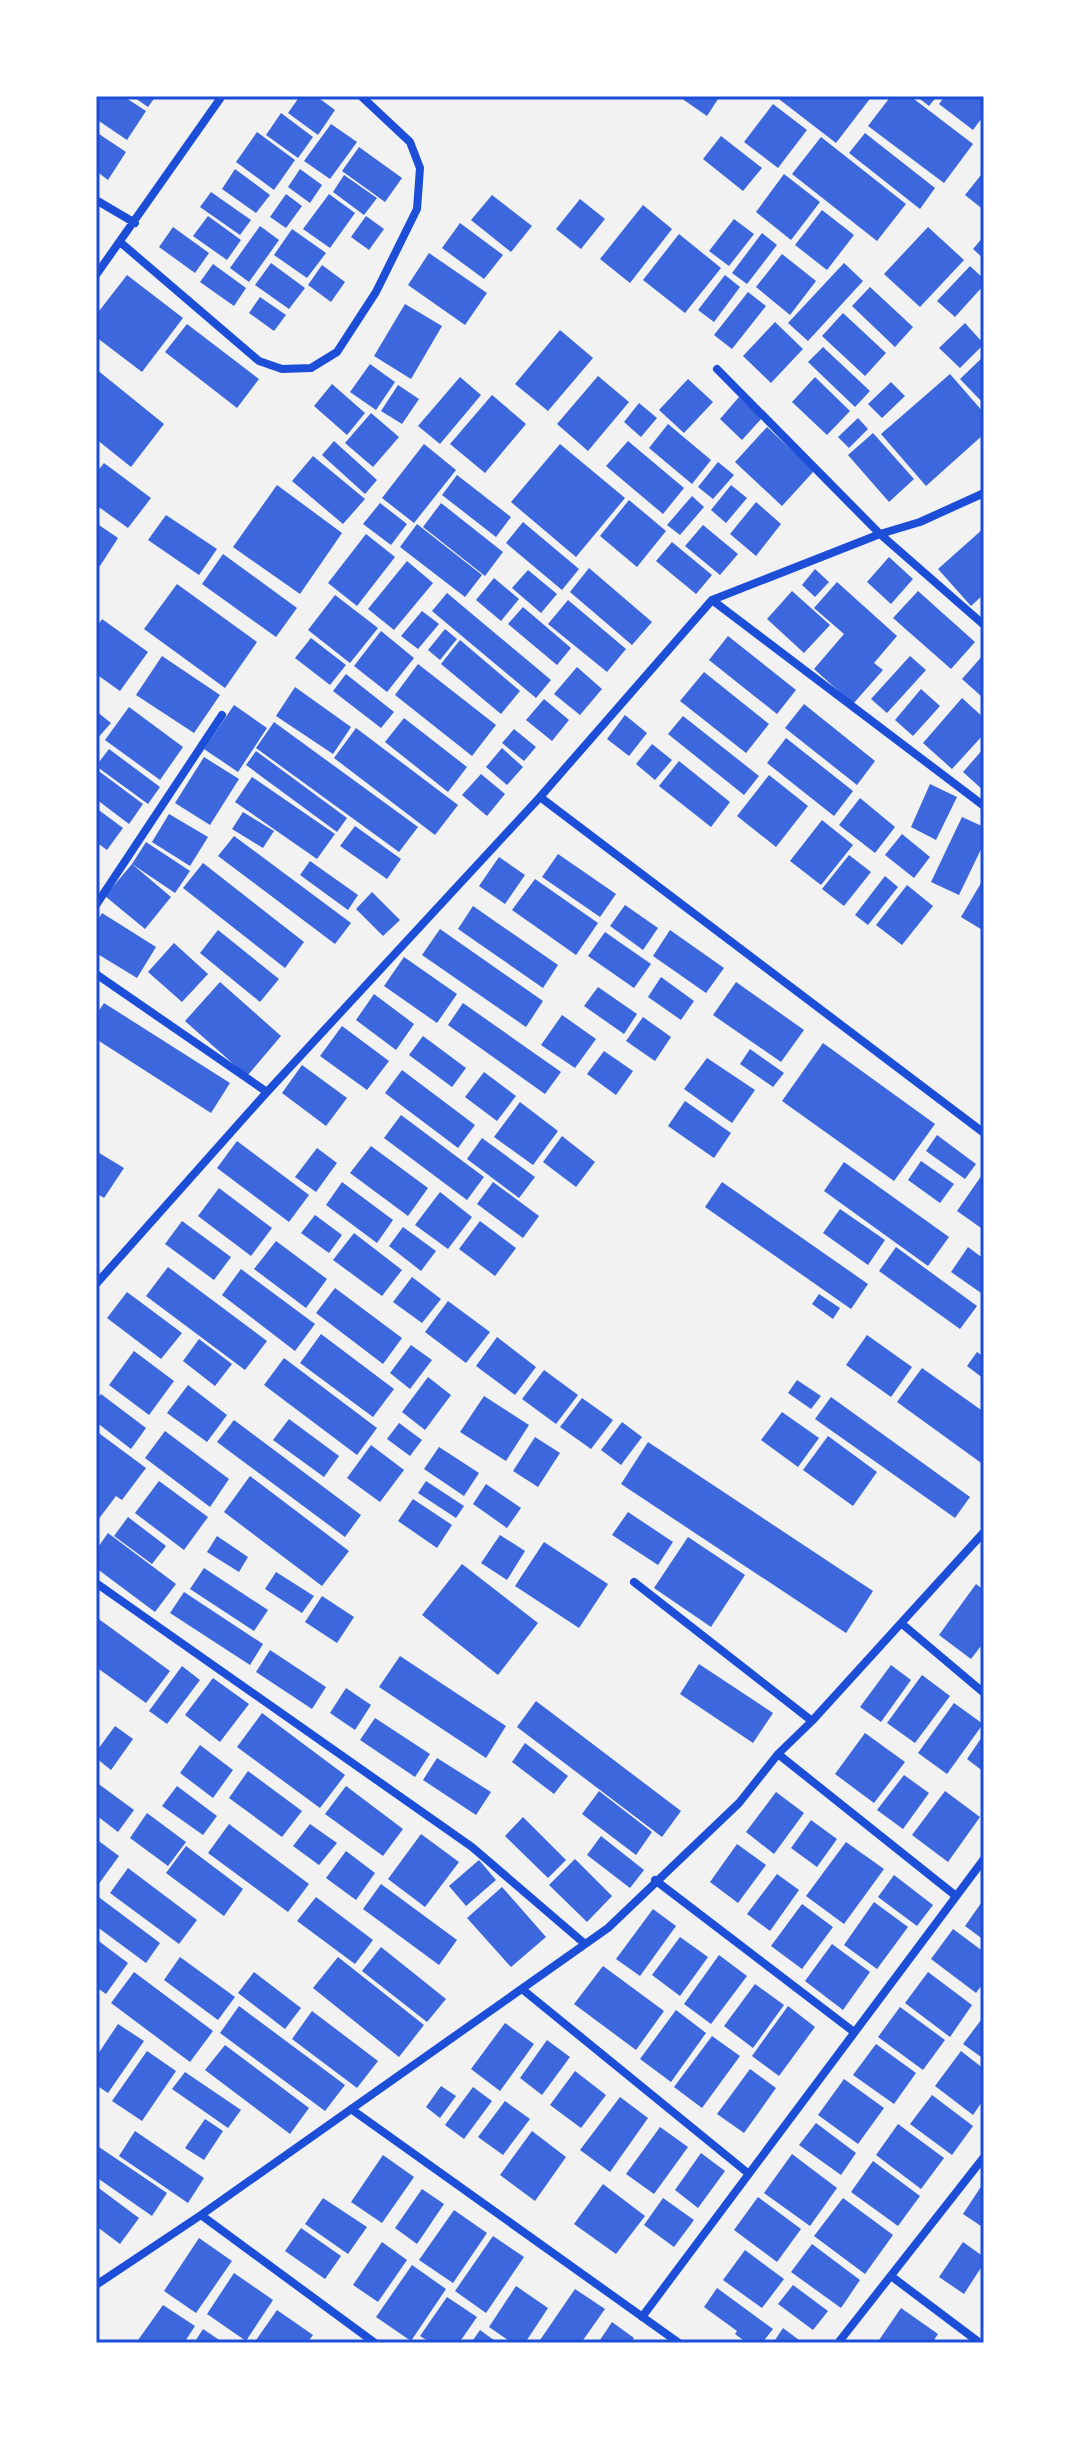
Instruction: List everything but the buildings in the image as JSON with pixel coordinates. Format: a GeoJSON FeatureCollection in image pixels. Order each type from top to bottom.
{"type":"FeatureCollection","features":[{"type":"Feature","properties":{"kind":"street"},"geometry":{"type":"LineString","coordinates":[[96,275],[222,96]]}},
{"type":"Feature","properties":{"kind":"street"},"geometry":{"type":"LineString","coordinates":[[120,242],[259,361],[282,369],[311,368],[337,352],[376,292],[417,209],[420,168],[410,142],[361,96]]}},
{"type":"Feature","properties":{"kind":"street"},"geometry":{"type":"LineString","coordinates":[[96,200],[135,223]]}},
{"type":"Feature","properties":{"kind":"street"},"geometry":{"type":"LineString","coordinates":[[717,369],[880,534],[984,625]]}},
{"type":"Feature","properties":{"kind":"street"},"geometry":{"type":"LineString","coordinates":[[96,1284],[267,1092],[540,797],[712,600],[880,534],[920,522],[984,493]]}},
{"type":"Feature","properties":{"kind":"street"},"geometry":{"type":"LineString","coordinates":[[712,600],[984,806]]}},
{"type":"Feature","properties":{"kind":"street"},"geometry":{"type":"LineString","coordinates":[[96,905],[222,715]]}},
{"type":"Feature","properties":{"kind":"street"},"geometry":{"type":"LineString","coordinates":[[540,797],[984,1133]]}},
{"type":"Feature","properties":{"kind":"street"},"geometry":{"type":"LineString","coordinates":[[96,974],[267,1092]]}},
{"type":"Feature","properties":{"kind":"street"},"geometry":{"type":"LineString","coordinates":[[96,2285],[201,2215],[608,1928],[739,1803],[778,1754],[812,1721],[984,1532]]}},
{"type":"Feature","properties":{"kind":"street"},"geometry":{"type":"LineString","coordinates":[[634,1582],[812,1721]]}},
{"type":"Feature","properties":{"kind":"street"},"geometry":{"type":"LineString","coordinates":[[96,1583],[472,1847],[585,1944]]}},
{"type":"Feature","properties":{"kind":"street"},"geometry":{"type":"LineString","coordinates":[[901,1623],[984,1693]]}},
{"type":"Feature","properties":{"kind":"street"},"geometry":{"type":"LineString","coordinates":[[778,1754],[956,1896]]}},
{"type":"Feature","properties":{"kind":"street"},"geometry":{"type":"LineString","coordinates":[[642,2317],[984,1859]]}},
{"type":"Feature","properties":{"kind":"street"},"geometry":{"type":"LineString","coordinates":[[655,1880],[854,2032]]}},
{"type":"Feature","properties":{"kind":"street"},"geometry":{"type":"LineString","coordinates":[[522,1989],[749,2174]]}},
{"type":"Feature","properties":{"kind":"street"},"geometry":{"type":"LineString","coordinates":[[351,2109],[679,2343]]}},
{"type":"Feature","properties":{"kind":"street"},"geometry":{"type":"LineString","coordinates":[[838,2343],[984,2157]]}},
{"type":"Feature","properties":{"kind":"street"},"geometry":{"type":"LineString","coordinates":[[201,2215],[375,2343]]}},
{"type":"Feature","properties":{"kind":"street"},"geometry":{"type":"LineString","coordinates":[[891,2276],[980,2343]]}}]}
